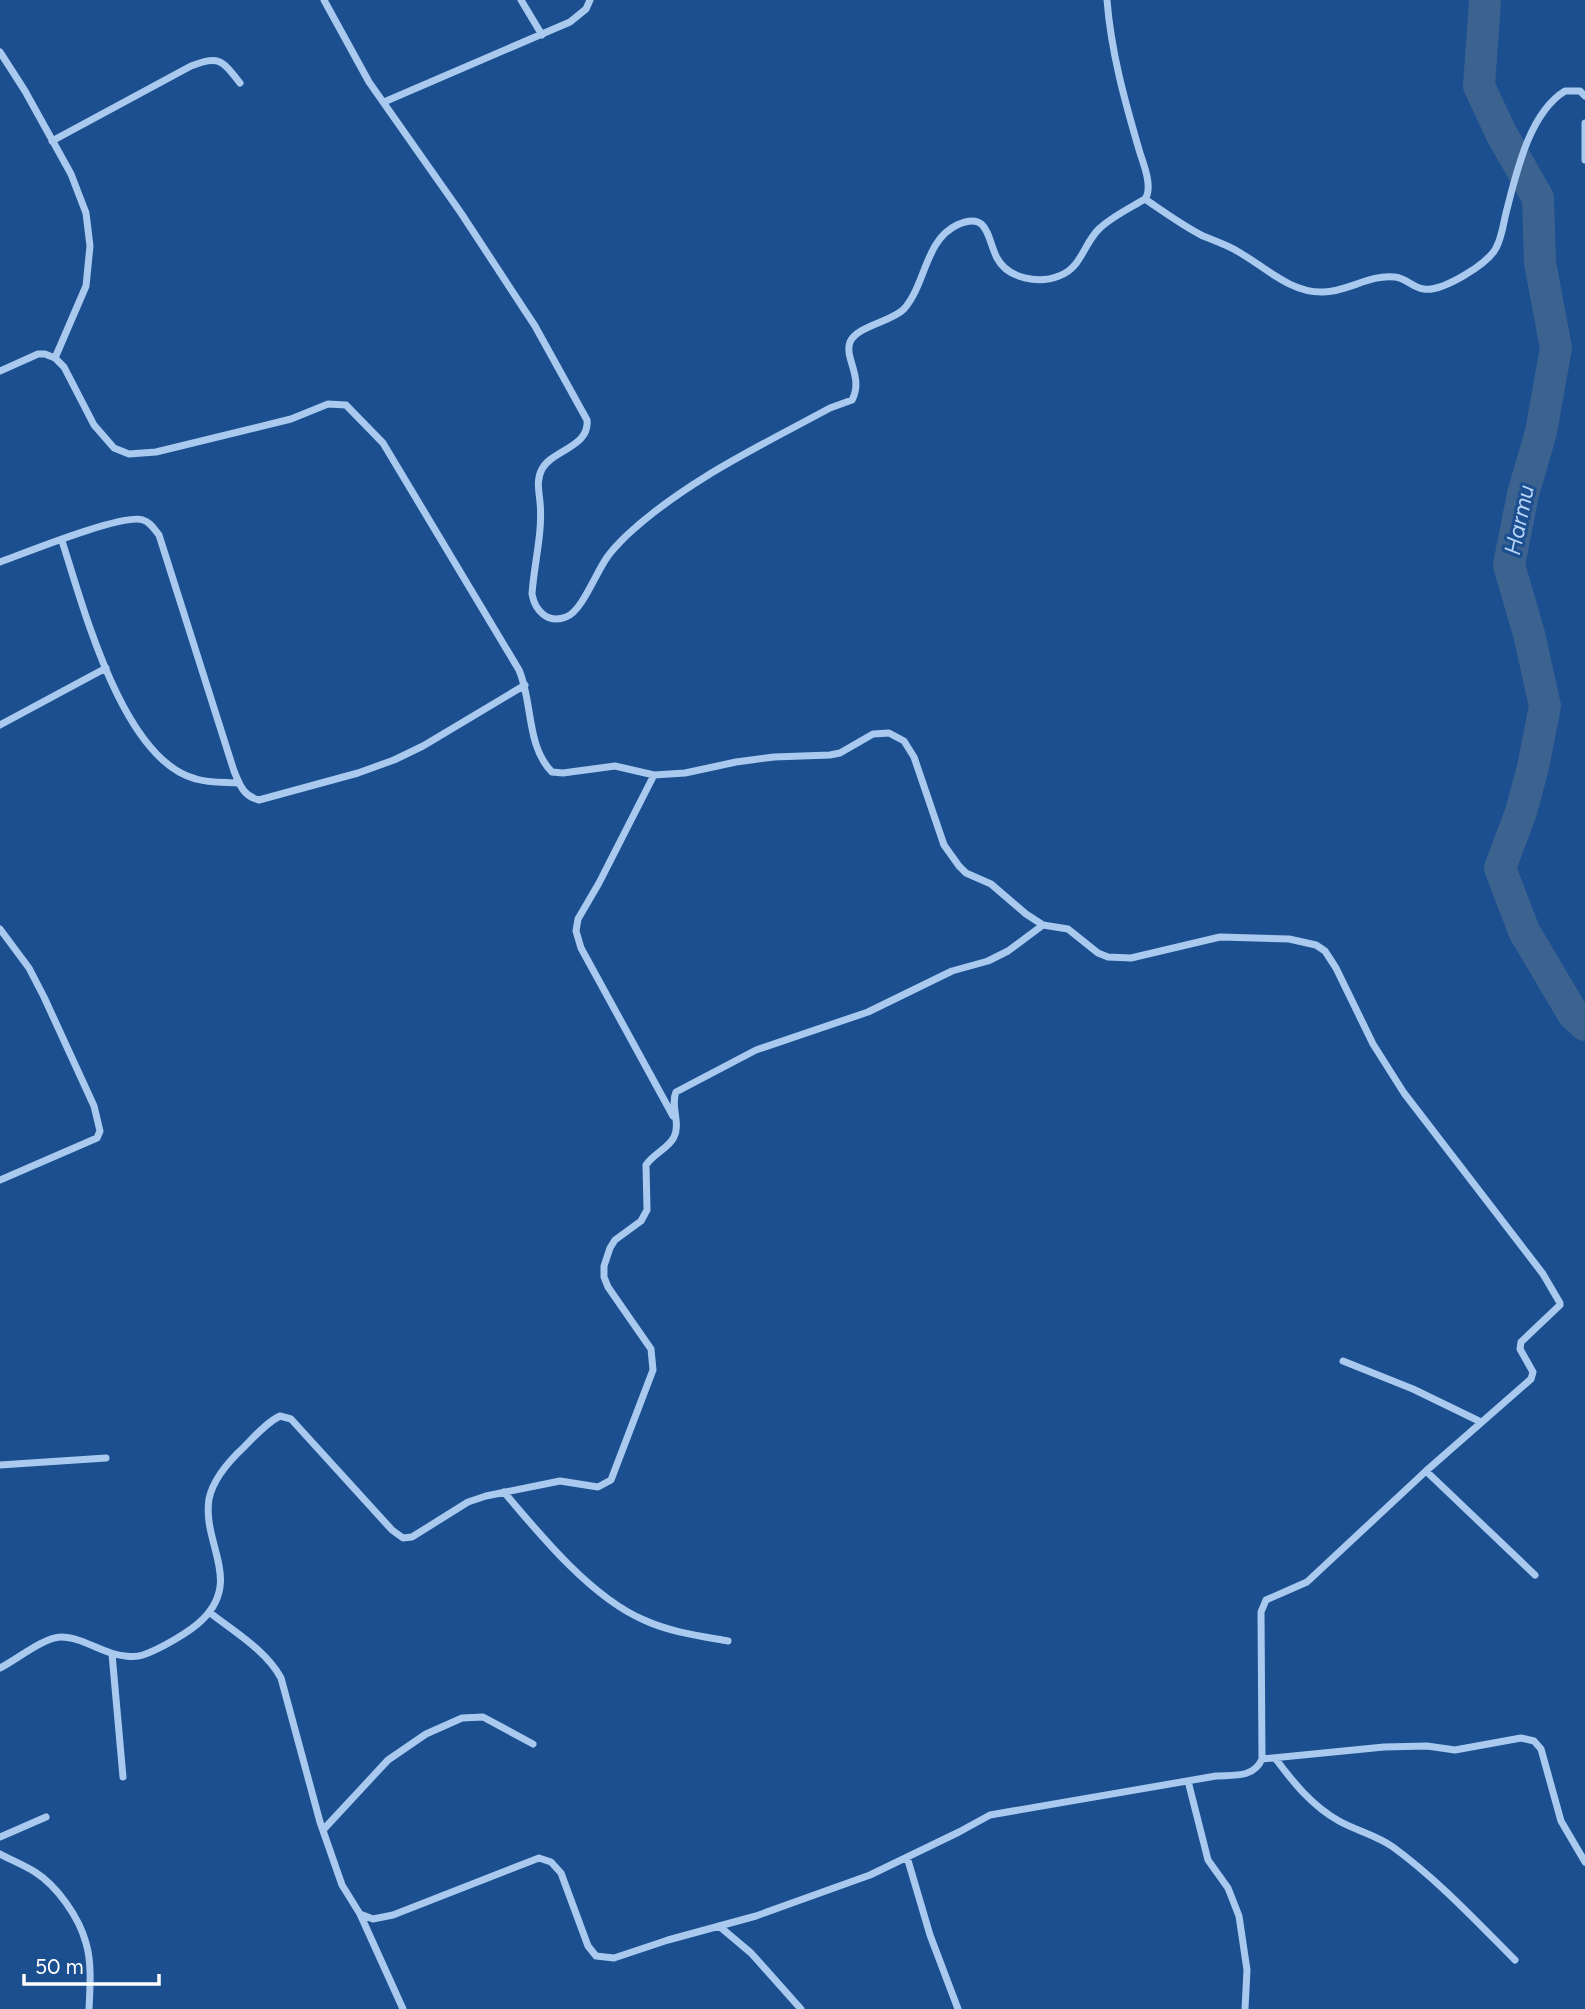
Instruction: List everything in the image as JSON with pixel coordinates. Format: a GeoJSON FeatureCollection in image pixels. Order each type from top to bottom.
{"type":"FeatureCollection","features":[{"type":"Feature","properties":{"kind":"street"},"geometry":{"type":"LineString","coordinates":[[324,0],[369,82],[536,326],[587,420],[588,427],[584,436],[545,465],[539,477],[541,530],[532,594],[539,612],[547,617],[565,618],[576,611],[608,555],[627,535],[698,481],[830,408],[852,400],[856,381],[850,342],[857,335],[892,318],[903,309],[918,287],[938,239],[946,230],[964,222],[975,221],[986,229],[1000,264],[1017,276],[1030,279],[1056,277],[1080,259],[1099,229],[1145,199],[1149,192],[1147,177],[1123,95],[1107,0]]}},
{"type":"Feature","properties":{"kind":"street"},"geometry":{"type":"LineString","coordinates":[[521,0],[542,34]]}},
{"type":"Feature","properties":{"kind":"street"},"geometry":{"type":"LineString","coordinates":[[384,102],[570,22],[586,9],[590,0]]}},
{"type":"Feature","properties":{"kind":"street"},"geometry":{"type":"LineString","coordinates":[[0,52],[71,174],[86,213],[90,246],[86,286],[55,358]]}},
{"type":"Feature","properties":{"kind":"street"},"geometry":{"type":"LineString","coordinates":[[52,141],[191,66],[208,60],[215,59],[226,65],[240,83]]}},
{"type":"Feature","properties":{"kind":"street"},"geometry":{"type":"LineString","coordinates":[[1145,199],[1184,225],[1237,251],[1289,284],[1321,292],[1337,291],[1366,279],[1393,276],[1426,290],[1448,283],[1490,257],[1500,239],[1525,147],[1548,106],[1559,94],[1571,89],[1580,91],[1585,96]]}},
{"type":"Feature","properties":{"kind":"street"},"geometry":{"type":"LineString","coordinates":[[1585,123],[1585,160]]}},
{"type":"Feature","properties":{"kind":"street"},"geometry":{"type":"LineString","coordinates":[[0,371],[38,354],[55,358],[64,367],[93,425],[114,448],[129,454],[156,452],[291,419],[328,404],[346,405],[383,443],[526,685],[540,757],[552,772],[564,773],[615,766],[654,775],[685,773],[761,759],[830,755],[873,734],[889,733],[898,736],[914,757],[940,834],[954,860],[966,873],[991,884],[1043,925],[1068,929],[1098,953],[1118,959],[1220,937],[1289,939],[1308,942],[1325,951],[1373,1044],[1404,1093],[1559,1298],[1560,1306],[1521,1342],[1520,1349],[1533,1376],[1307,1582],[1266,1600],[1261,1612],[1262,1759],[1256,1769],[1243,1775],[1216,1776],[999,1812],[845,1884],[756,1916],[614,1958],[599,1958],[588,1946],[561,1873],[551,1862],[539,1858],[393,1915],[373,1919],[360,1914]]}},
{"type":"Feature","properties":{"kind":"street"},"geometry":{"type":"LineString","coordinates":[[0,562],[130,519],[142,519],[151,524],[159,534],[239,783],[246,794],[258,800],[358,773],[423,746],[526,685]]}},
{"type":"Feature","properties":{"kind":"street"},"geometry":{"type":"LineString","coordinates":[[62,541],[106,668],[138,733],[174,768],[195,779],[239,783]]}},
{"type":"Feature","properties":{"kind":"street"},"geometry":{"type":"LineString","coordinates":[[0,725],[106,668]]}},
{"type":"Feature","properties":{"kind":"street"},"geometry":{"type":"LineString","coordinates":[[654,775],[578,919],[576,931],[581,948],[676,1122]]}},
{"type":"Feature","properties":{"kind":"street"},"geometry":{"type":"LineString","coordinates":[[0,1668],[41,1644],[62,1637],[126,1656],[143,1654],[187,1632],[209,1612],[219,1595],[222,1583],[211,1530],[209,1498],[233,1457],[277,1418],[291,1419],[402,1538],[412,1536],[468,1502],[504,1492],[560,1481],[598,1487],[611,1480],[653,1370],[654,1357],[608,1287],[604,1266],[615,1240],[645,1216],[646,1165],[672,1141],[676,1131],[676,1092],[756,1050],[868,1012],[952,971],[988,961],[1008,951],[1043,925]]}},
{"type":"Feature","properties":{"kind":"street"},"geometry":{"type":"LineString","coordinates":[[0,929],[29,968],[44,997],[94,1106],[100,1131],[97,1138],[0,1180]]}},
{"type":"Feature","properties":{"kind":"street"},"geometry":{"type":"LineString","coordinates":[[1343,1361],[1413,1389],[1481,1422]]}},
{"type":"Feature","properties":{"kind":"street"},"geometry":{"type":"LineString","coordinates":[[0,1465],[106,1458]]}},
{"type":"Feature","properties":{"kind":"street"},"geometry":{"type":"LineString","coordinates":[[1426,1471],[1535,1575]]}},
{"type":"Feature","properties":{"kind":"street"},"geometry":{"type":"LineString","coordinates":[[504,1492],[543,1539],[606,1597],[643,1620],[684,1633],[728,1641]]}},
{"type":"Feature","properties":{"kind":"street"},"geometry":{"type":"LineString","coordinates":[[209,1612],[263,1656],[281,1678],[323,1830],[342,1885],[360,1914],[403,2009]]}},
{"type":"Feature","properties":{"kind":"street"},"geometry":{"type":"LineString","coordinates":[[112,1654],[123,1777]]}},
{"type":"Feature","properties":{"kind":"street"},"geometry":{"type":"LineString","coordinates":[[323,1830],[388,1760],[426,1734],[462,1718],[483,1717],[533,1744]]}},
{"type":"Feature","properties":{"kind":"street"},"geometry":{"type":"LineString","coordinates":[[1262,1759],[1384,1747],[1427,1746],[1455,1750],[1521,1738],[1529,1739],[1541,1749],[1561,1821],[1585,1863]]}},
{"type":"Feature","properties":{"kind":"street"},"geometry":{"type":"LineString","coordinates":[[1275,1758],[1296,1785],[1321,1809],[1390,1845],[1421,1868],[1515,1961]]}},
{"type":"Feature","properties":{"kind":"street"},"geometry":{"type":"LineString","coordinates":[[1188,1781],[1208,1860],[1228,1888],[1239,1916],[1247,1970],[1245,2009]]}},
{"type":"Feature","properties":{"kind":"street"},"geometry":{"type":"LineString","coordinates":[[0,1837],[46,1817]]}},
{"type":"Feature","properties":{"kind":"street"},"geometry":{"type":"LineString","coordinates":[[0,1854],[36,1872],[72,1912],[86,1943],[91,1983],[89,2009]]}},
{"type":"Feature","properties":{"kind":"street"},"geometry":{"type":"LineString","coordinates":[[907,1857],[930,1935],[958,2009]]}},
{"type":"Feature","properties":{"kind":"street"},"geometry":{"type":"LineString","coordinates":[[719,1926],[751,1953],[801,2009]]}},
{"type":"Feature","properties":{"kind":"waterway","name":"Harmu"},"geometry":{"type":"LineString","coordinates":[[1485,0],[1479,86],[1501,133],[1538,198],[1540,263],[1556,348],[1541,432],[1523,494],[1509,565],[1529,634],[1545,706],[1521,812],[1500,868],[1524,931],[1573,1014],[1585,1025]]}}]}
